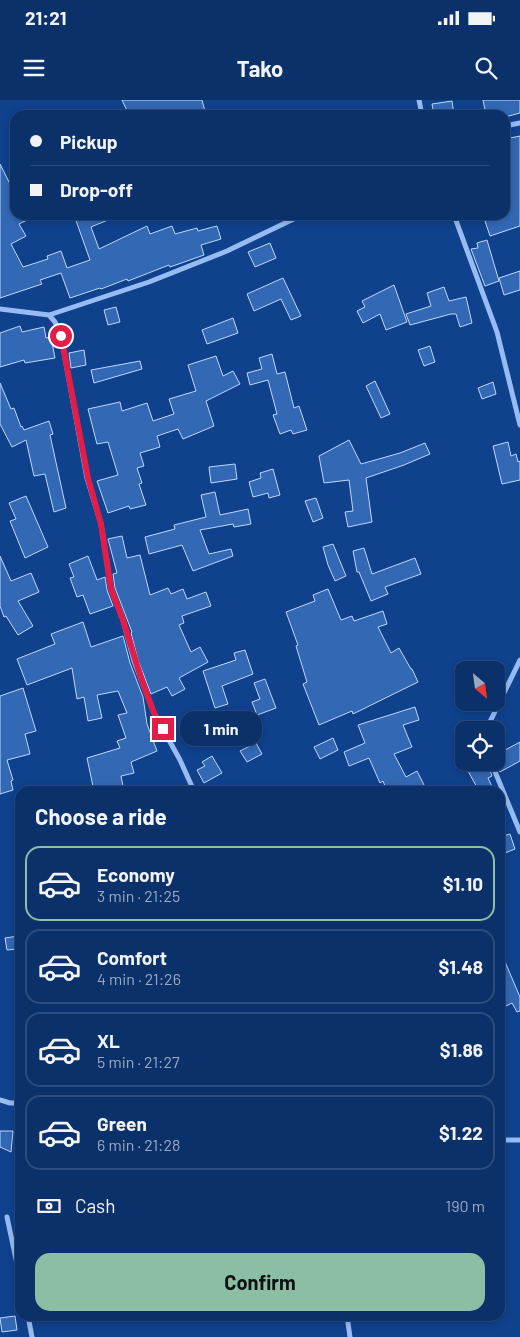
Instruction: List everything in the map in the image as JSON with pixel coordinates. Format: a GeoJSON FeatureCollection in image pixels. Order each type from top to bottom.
{"type":"FeatureCollection","features":[{"type":"Feature","properties":{"kind":"street"},"geometry":{"type":"LineString","coordinates":[[0,308],[48,315],[150,282],[227,251],[292,220]]}},
{"type":"Feature","properties":{"kind":"street"},"geometry":{"type":"LineString","coordinates":[[456,220],[497,332],[520,425]]}},
{"type":"Feature","properties":{"kind":"street"},"geometry":{"type":"LineString","coordinates":[[48,315],[55,322],[61,336],[88,478],[101,524],[111,589],[123,620],[134,661],[154,713],[180,760],[192,786]]}},
{"type":"Feature","properties":{"kind":"street"},"geometry":{"type":"LineString","coordinates":[[490,721],[520,660]]}},
{"type":"Feature","properties":{"kind":"street"},"geometry":{"type":"LineString","coordinates":[[495,771],[501,786]]}},
{"type":"Feature","properties":{"kind":"street"},"geometry":{"type":"LineString","coordinates":[[505,796],[520,832]]}},
{"type":"Feature","properties":{"kind":"street"},"geometry":{"type":"LineString","coordinates":[[0,1100],[15,1104]]}},
{"type":"Feature","properties":{"kind":"street"},"geometry":{"type":"LineString","coordinates":[[505,1140],[520,1140]]}},
{"type":"Feature","properties":{"kind":"street"},"geometry":{"type":"LineString","coordinates":[[7,1217],[15,1255]]}},
{"type":"Feature","properties":{"kind":"street"},"geometry":{"type":"LineString","coordinates":[[29,1321],[32,1337]]}},
{"type":"Feature","properties":{"kind":"street"},"geometry":{"type":"LineString","coordinates":[[348,1321],[350,1337]]}},
{"type":"Feature","properties":{"kind":"building"},"geometry":{"type":"Polygon","coordinates":[[[122,100],[202,100],[205,110],[127,110],[122,100]]]}},
{"type":"Feature","properties":{"kind":"building"},"geometry":{"type":"Polygon","coordinates":[[[483,100],[520,100],[520,113],[510,116],[510,110],[485,110],[483,100]]]}},
{"type":"Feature","properties":{"kind":"building"},"geometry":{"type":"Polygon","coordinates":[[[452,101],[453,110],[433,110],[432,104],[452,101]]]}},
{"type":"Feature","properties":{"kind":"building"},"geometry":{"type":"Polygon","coordinates":[[[520,136],[520,226],[490,236],[485,221],[510,220],[510,138],[520,136]]]}},
{"type":"Feature","properties":{"kind":"building"},"geometry":{"type":"Polygon","coordinates":[[[0,164],[10,184],[10,220],[27,220],[19,224],[26,236],[11,244],[23,267],[48,259],[47,256],[61,251],[67,268],[90,260],[76,220],[108,220],[91,227],[99,249],[147,226],[150,234],[172,226],[175,234],[197,228],[198,231],[217,226],[221,239],[201,245],[204,255],[170,267],[169,265],[128,281],[127,279],[70,298],[61,273],[40,280],[42,284],[0,298],[0,164]]]}},
{"type":"Feature","properties":{"kind":"building"},"geometry":{"type":"Polygon","coordinates":[[[487,240],[499,281],[485,286],[471,249],[478,248],[477,243],[487,240]]]}},
{"type":"Feature","properties":{"kind":"building"},"geometry":{"type":"Polygon","coordinates":[[[270,243],[276,258],[255,267],[248,252],[270,243]]]}},
{"type":"Feature","properties":{"kind":"building"},"geometry":{"type":"Polygon","coordinates":[[[520,271],[520,290],[504,295],[499,278],[520,271]]]}},
{"type":"Feature","properties":{"kind":"building"},"geometry":{"type":"Polygon","coordinates":[[[283,278],[301,316],[291,320],[281,299],[254,311],[247,294],[283,278]]]}},
{"type":"Feature","properties":{"kind":"building"},"geometry":{"type":"Polygon","coordinates":[[[394,285],[407,322],[386,330],[380,314],[363,323],[357,311],[365,307],[362,301],[394,285]]]}},
{"type":"Feature","properties":{"kind":"building"},"geometry":{"type":"Polygon","coordinates":[[[444,287],[449,301],[466,297],[472,323],[460,327],[456,314],[451,314],[410,325],[406,314],[431,306],[427,293],[444,287]]]}},
{"type":"Feature","properties":{"kind":"building"},"geometry":{"type":"Polygon","coordinates":[[[116,307],[120,322],[108,325],[104,310],[116,307]]]}},
{"type":"Feature","properties":{"kind":"building"},"geometry":{"type":"Polygon","coordinates":[[[233,318],[238,333],[207,344],[202,330],[233,318]]]}},
{"type":"Feature","properties":{"kind":"building"},"geometry":{"type":"Polygon","coordinates":[[[20,326],[22,332],[44,327],[46,338],[51,337],[55,358],[25,363],[24,360],[0,367],[0,333],[20,326]]]}},
{"type":"Feature","properties":{"kind":"building"},"geometry":{"type":"Polygon","coordinates":[[[430,346],[435,362],[424,366],[418,350],[430,346]]]}},
{"type":"Feature","properties":{"kind":"building"},"geometry":{"type":"Polygon","coordinates":[[[84,350],[86,365],[71,368],[69,353],[84,350]]]}},
{"type":"Feature","properties":{"kind":"building"},"geometry":{"type":"Polygon","coordinates":[[[272,354],[277,374],[285,372],[294,408],[299,406],[307,430],[293,434],[291,430],[280,434],[273,415],[277,414],[268,380],[250,385],[247,373],[262,369],[259,358],[272,354]]]}},
{"type":"Feature","properties":{"kind":"building"},"geometry":{"type":"Polygon","coordinates":[[[216,356],[223,376],[233,371],[240,384],[206,401],[214,426],[183,439],[178,429],[157,436],[160,447],[140,453],[144,466],[137,468],[142,483],[139,484],[146,505],[130,509],[129,506],[108,513],[97,481],[118,475],[108,442],[97,444],[88,409],[120,402],[122,411],[147,403],[153,421],[174,414],[169,399],[196,391],[188,365],[216,356]]]}},
{"type":"Feature","properties":{"kind":"building"},"geometry":{"type":"Polygon","coordinates":[[[140,361],[142,369],[94,383],[91,370],[140,361]]]}},
{"type":"Feature","properties":{"kind":"building"},"geometry":{"type":"Polygon","coordinates":[[[375,381],[390,414],[381,418],[366,386],[375,381]]]}},
{"type":"Feature","properties":{"kind":"building"},"geometry":{"type":"Polygon","coordinates":[[[493,382],[496,394],[482,399],[478,388],[493,382]]]}},
{"type":"Feature","properties":{"kind":"building"},"geometry":{"type":"Polygon","coordinates":[[[0,383],[11,409],[14,408],[24,430],[49,421],[53,434],[50,435],[66,508],[54,512],[45,474],[34,476],[26,440],[12,447],[0,424],[0,383]]]}},
{"type":"Feature","properties":{"kind":"building"},"geometry":{"type":"Polygon","coordinates":[[[349,440],[361,464],[400,453],[425,443],[430,454],[366,478],[372,522],[348,527],[345,512],[353,511],[349,480],[324,483],[319,456],[349,440]]]}},
{"type":"Feature","properties":{"kind":"building"},"geometry":{"type":"Polygon","coordinates":[[[508,442],[511,456],[516,454],[518,462],[520,461],[520,480],[502,484],[493,446],[508,442]]]}},
{"type":"Feature","properties":{"kind":"building"},"geometry":{"type":"Polygon","coordinates":[[[235,464],[237,479],[211,483],[209,467],[235,464]]]}},
{"type":"Feature","properties":{"kind":"building"},"geometry":{"type":"Polygon","coordinates":[[[273,469],[280,495],[269,498],[268,493],[253,497],[249,482],[261,478],[260,473],[273,469]]]}},
{"type":"Feature","properties":{"kind":"building"},"geometry":{"type":"Polygon","coordinates":[[[215,492],[220,515],[248,509],[251,524],[234,527],[233,524],[200,530],[209,554],[231,549],[233,556],[193,571],[182,545],[149,554],[145,537],[175,529],[174,525],[206,517],[201,495],[215,492]]]}},
{"type":"Feature","properties":{"kind":"building"},"geometry":{"type":"Polygon","coordinates":[[[26,496],[48,547],[25,558],[10,521],[16,519],[9,503],[26,496]]]}},
{"type":"Feature","properties":{"kind":"building"},"geometry":{"type":"Polygon","coordinates":[[[316,498],[323,518],[313,522],[305,501],[316,498]]]}},
{"type":"Feature","properties":{"kind":"building"},"geometry":{"type":"Polygon","coordinates":[[[122,536],[127,558],[140,555],[150,595],[168,588],[171,594],[183,589],[187,599],[206,592],[211,606],[182,616],[184,623],[179,625],[191,652],[200,647],[208,662],[179,678],[185,689],[172,696],[167,687],[151,694],[138,660],[132,632],[115,588],[113,574],[117,573],[108,539],[122,536]]]}},
{"type":"Feature","properties":{"kind":"building"},"geometry":{"type":"Polygon","coordinates":[[[333,544],[346,576],[335,581],[323,547],[333,544]]]}},
{"type":"Feature","properties":{"kind":"building"},"geometry":{"type":"Polygon","coordinates":[[[364,548],[372,574],[415,558],[421,574],[385,587],[388,594],[371,601],[359,572],[357,572],[353,551],[364,548]]]}},
{"type":"Feature","properties":{"kind":"building"},"geometry":{"type":"Polygon","coordinates":[[[0,556],[11,581],[31,573],[39,592],[18,601],[33,626],[18,635],[6,616],[4,617],[0,606],[0,556]]]}},
{"type":"Feature","properties":{"kind":"building"},"geometry":{"type":"Polygon","coordinates":[[[88,556],[97,580],[105,577],[107,590],[113,606],[90,614],[83,595],[77,597],[70,578],[74,577],[69,564],[88,556]]]}},
{"type":"Feature","properties":{"kind":"building"},"geometry":{"type":"Polygon","coordinates":[[[328,589],[341,620],[352,616],[354,621],[383,611],[387,624],[378,627],[391,653],[399,648],[418,682],[353,714],[352,711],[319,725],[303,684],[307,682],[296,646],[298,645],[286,612],[315,601],[313,595],[328,589]]]}},
{"type":"Feature","properties":{"kind":"building"},"geometry":{"type":"Polygon","coordinates":[[[83,622],[91,647],[123,636],[130,663],[143,697],[147,724],[157,751],[131,762],[134,773],[121,776],[123,786],[93,786],[87,758],[120,748],[117,741],[126,738],[118,715],[127,713],[118,691],[97,695],[102,718],[88,721],[84,697],[77,699],[72,668],[27,685],[17,659],[55,644],[51,634],[83,622]]]}},
{"type":"Feature","properties":{"kind":"building"},"geometry":{"type":"Polygon","coordinates":[[[245,650],[253,674],[222,686],[228,704],[215,708],[203,671],[236,660],[234,653],[245,650]]]}},
{"type":"Feature","properties":{"kind":"building"},"geometry":{"type":"Polygon","coordinates":[[[265,679],[276,708],[257,715],[252,702],[260,699],[254,683],[265,679]]]}},
{"type":"Feature","properties":{"kind":"building"},"geometry":{"type":"Polygon","coordinates":[[[23,688],[36,731],[25,734],[30,754],[7,760],[13,780],[11,781],[13,790],[0,794],[0,696],[23,688]]]}},
{"type":"Feature","properties":{"kind":"building"},"geometry":{"type":"Polygon","coordinates":[[[415,707],[419,720],[403,725],[412,747],[394,754],[406,777],[417,771],[424,786],[385,786],[383,781],[380,783],[369,758],[349,766],[344,752],[365,743],[358,725],[415,707]]]}},
{"type":"Feature","properties":{"kind":"building"},"geometry":{"type":"Polygon","coordinates":[[[333,738],[338,750],[320,759],[314,747],[333,738]]]}},
{"type":"Feature","properties":{"kind":"building"},"geometry":{"type":"Polygon","coordinates":[[[520,742],[520,761],[505,769],[505,750],[520,742]]]}},
{"type":"Feature","properties":{"kind":"building"},"geometry":{"type":"Polygon","coordinates":[[[256,743],[262,754],[247,762],[240,751],[256,743]]]}},
{"type":"Feature","properties":{"kind":"building"},"geometry":{"type":"Polygon","coordinates":[[[212,756],[222,773],[204,783],[197,770],[205,766],[202,762],[212,756]]]}},
{"type":"Feature","properties":{"kind":"building"},"geometry":{"type":"Polygon","coordinates":[[[468,771],[490,771],[492,776],[488,778],[492,786],[476,786],[468,771]]]}},
{"type":"Feature","properties":{"kind":"building"},"geometry":{"type":"Polygon","coordinates":[[[510,834],[515,849],[505,853],[505,836],[510,834]]]}},
{"type":"Feature","properties":{"kind":"building"},"geometry":{"type":"Polygon","coordinates":[[[15,936],[15,949],[7,950],[5,938],[15,936]]]}},
{"type":"Feature","properties":{"kind":"building"},"geometry":{"type":"Polygon","coordinates":[[[505,962],[520,997],[520,1011],[517,1012],[512,1003],[505,1006],[505,962]]]}},
{"type":"Feature","properties":{"kind":"building"},"geometry":{"type":"Polygon","coordinates":[[[0,1131],[13,1131],[11,1152],[0,1147],[0,1131]]]}},
{"type":"Feature","properties":{"kind":"building"},"geometry":{"type":"Polygon","coordinates":[[[15,1316],[17,1330],[2,1332],[0,1318],[15,1316]]]}},
{"type":"Feature","properties":{"kind":"route"},"geometry":{"type":"LineString","coordinates":[[61,336],[88,478],[101,524],[111,589],[123,620],[134,661],[154,713],[163,729]]}}]}
